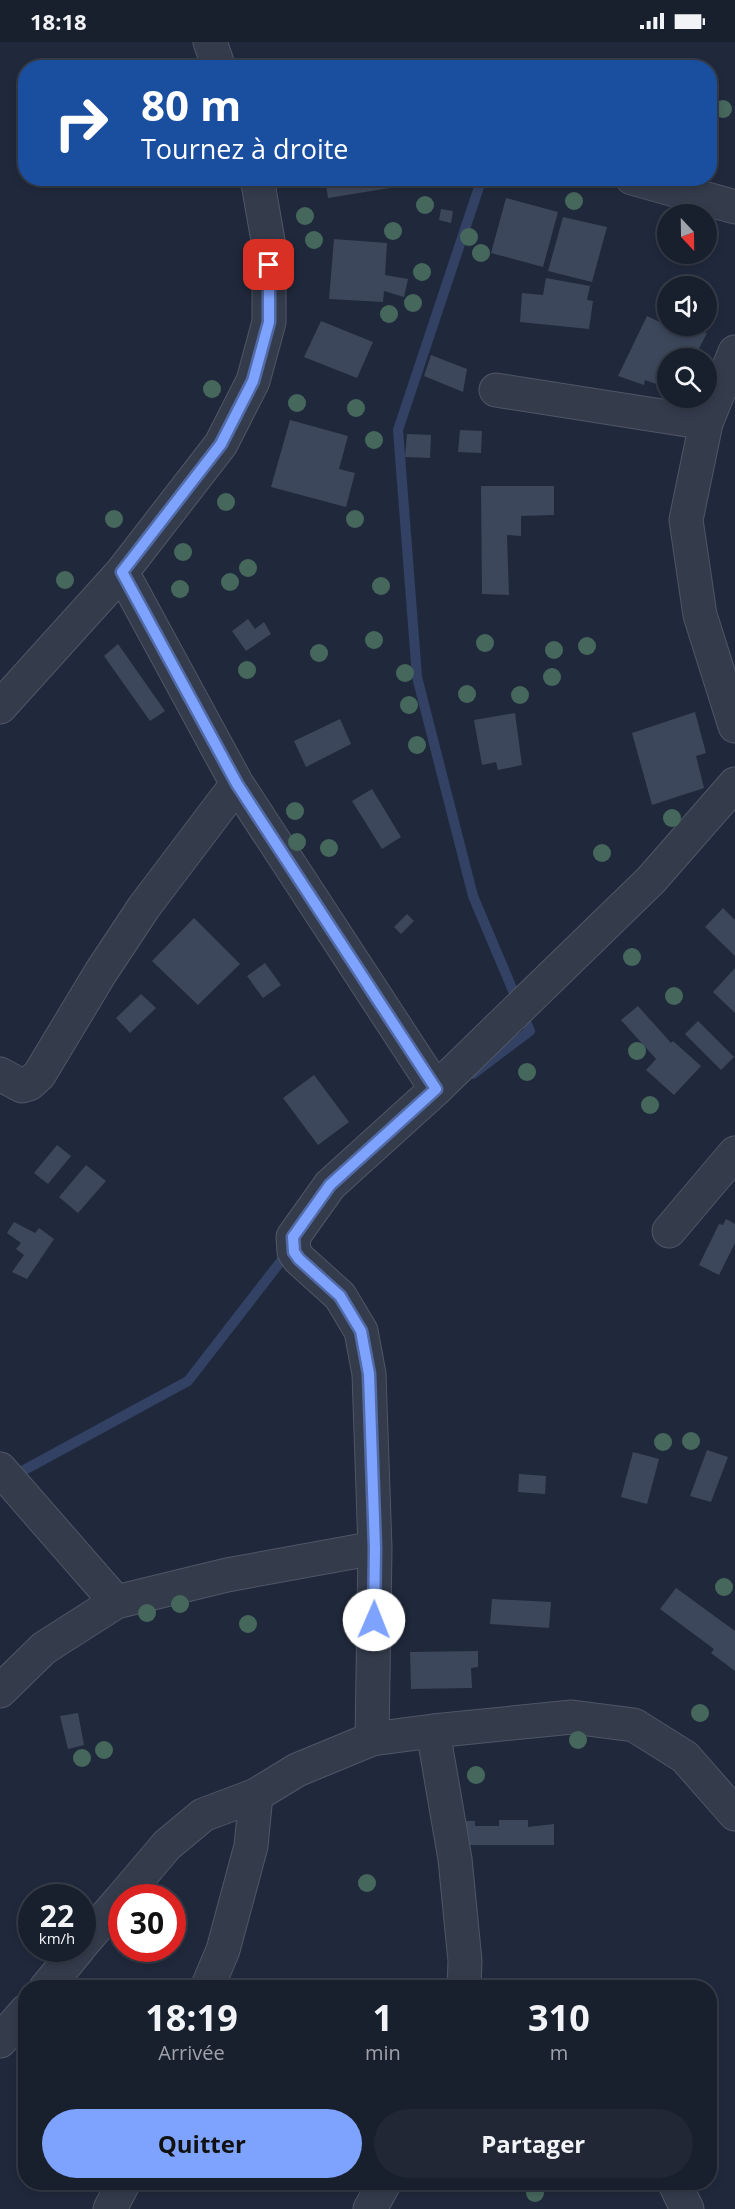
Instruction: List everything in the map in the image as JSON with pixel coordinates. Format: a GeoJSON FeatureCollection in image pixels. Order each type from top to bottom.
{"type":"FeatureCollection","features":[{"type":"Feature","properties":{"kind":"street"},"geometry":{"type":"LineString","coordinates":[[210,42],[216,60]]}},
{"type":"Feature","properties":{"kind":"street"},"geometry":{"type":"LineString","coordinates":[[0,707],[122,572],[221,444],[253,381],[269,322],[269,246],[258,186]]}},
{"type":"Feature","properties":{"kind":"street"},"geometry":{"type":"LineString","coordinates":[[660,186],[735,207]]}},
{"type":"Feature","properties":{"kind":"street"},"geometry":{"type":"LineString","coordinates":[[735,352],[706,423],[686,520],[700,615],[735,726]]}},
{"type":"Feature","properties":{"kind":"street"},"geometry":{"type":"LineString","coordinates":[[496,390],[706,423]]}},
{"type":"Feature","properties":{"kind":"street"},"geometry":{"type":"LineString","coordinates":[[122,572],[237,784],[436,1089]]}},
{"type":"Feature","properties":{"kind":"street"},"geometry":{"type":"LineString","coordinates":[[0,1074],[22,1086],[29,1084],[39,1075],[100,972],[144,907],[237,784]]}},
{"type":"Feature","properties":{"kind":"street"},"geometry":{"type":"LineString","coordinates":[[372,1739],[375,1548],[369,1374],[361,1331],[340,1296],[299,1259],[294,1252],[293,1237],[330,1185],[436,1089],[651,880],[735,784]]}},
{"type":"Feature","properties":{"kind":"street"},"geometry":{"type":"LineString","coordinates":[[669,1231],[735,1153]]}},
{"type":"Feature","properties":{"kind":"street"},"geometry":{"type":"LineString","coordinates":[[7,1478],[116,1602]]}},
{"type":"Feature","properties":{"kind":"street"},"geometry":{"type":"LineString","coordinates":[[0,1691],[44,1648],[116,1602],[227,1575],[375,1548]]}},
{"type":"Feature","properties":{"kind":"street"},"geometry":{"type":"LineString","coordinates":[[134,1884],[167,1845],[203,1815],[256,1795],[297,1770],[372,1739],[433,1731],[572,1717],[634,1725],[685,1757],[735,1814]]}},
{"type":"Feature","properties":{"kind":"street"},"geometry":{"type":"LineString","coordinates":[[433,1731],[455,1859],[465,1980]]}},
{"type":"Feature","properties":{"kind":"street"},"geometry":{"type":"LineString","coordinates":[[210,1980],[223,1950],[251,1846],[256,1795]]}},
{"type":"Feature","properties":{"kind":"street"},"geometry":{"type":"LineString","coordinates":[[96,1928],[108,1914]]}},
{"type":"Feature","properties":{"kind":"street"},"geometry":{"type":"LineString","coordinates":[[53,1980],[67,1962]]}},
{"type":"Feature","properties":{"kind":"street"},"geometry":{"type":"LineString","coordinates":[[0,2041],[18,2020]]}},
{"type":"Feature","properties":{"kind":"street"},"geometry":{"type":"LineString","coordinates":[[110,2209],[120,2190]]}},
{"type":"Feature","properties":{"kind":"street"},"geometry":{"type":"LineString","coordinates":[[370,2209],[381,2190]]}},
{"type":"Feature","properties":{"kind":"building"},"geometry":{"type":"Polygon","coordinates":[[[326,186],[390,186],[390,188],[328,198],[326,186]]]}},
{"type":"Feature","properties":{"kind":"building"},"geometry":{"type":"Polygon","coordinates":[[[506,198],[558,212],[543,267],[491,253],[506,198]]]}},
{"type":"Feature","properties":{"kind":"building"},"geometry":{"type":"Polygon","coordinates":[[[441,209],[453,211],[451,223],[439,220],[441,209]]]}},
{"type":"Feature","properties":{"kind":"building"},"geometry":{"type":"Polygon","coordinates":[[[563,217],[607,227],[592,282],[548,271],[563,217]]]}},
{"type":"Feature","properties":{"kind":"building"},"geometry":{"type":"Polygon","coordinates":[[[334,239],[387,243],[385,275],[408,279],[404,297],[384,291],[383,302],[329,299],[334,239]]]}},
{"type":"Feature","properties":{"kind":"building"},"geometry":{"type":"Polygon","coordinates":[[[546,278],[590,286],[587,300],[593,301],[589,329],[520,322],[522,293],[543,295],[546,278]]]}},
{"type":"Feature","properties":{"kind":"building"},"geometry":{"type":"Polygon","coordinates":[[[647,316],[657,321],[657,336],[705,336],[699,348],[657,348],[657,384],[645,380],[644,385],[618,376],[647,316]]]}},
{"type":"Feature","properties":{"kind":"building"},"geometry":{"type":"Polygon","coordinates":[[[321,321],[373,342],[357,378],[304,357],[321,321]]]}},
{"type":"Feature","properties":{"kind":"building"},"geometry":{"type":"Polygon","coordinates":[[[431,355],[467,369],[463,392],[424,376],[431,355]]]}},
{"type":"Feature","properties":{"kind":"building"},"geometry":{"type":"Polygon","coordinates":[[[290,420],[348,436],[339,469],[355,473],[346,507],[271,487],[290,420]]]}},
{"type":"Feature","properties":{"kind":"building"},"geometry":{"type":"Polygon","coordinates":[[[460,430],[482,431],[481,453],[458,452],[460,430]]]}},
{"type":"Feature","properties":{"kind":"building"},"geometry":{"type":"Polygon","coordinates":[[[407,434],[431,435],[430,458],[405,457],[407,434]]]}},
{"type":"Feature","properties":{"kind":"building"},"geometry":{"type":"Polygon","coordinates":[[[481,486],[554,486],[554,515],[521,516],[521,536],[507,535],[509,595],[482,594],[481,486]]]}},
{"type":"Feature","properties":{"kind":"building"},"geometry":{"type":"Polygon","coordinates":[[[248,619],[255,629],[264,622],[271,634],[246,651],[232,631],[248,619]]]}},
{"type":"Feature","properties":{"kind":"building"},"geometry":{"type":"Polygon","coordinates":[[[118,644],[165,711],[150,721],[104,656],[118,644]]]}},
{"type":"Feature","properties":{"kind":"building"},"geometry":{"type":"Polygon","coordinates":[[[695,712],[706,753],[696,756],[704,788],[652,805],[632,733],[695,712]]]}},
{"type":"Feature","properties":{"kind":"building"},"geometry":{"type":"Polygon","coordinates":[[[515,713],[522,765],[498,770],[496,762],[482,765],[474,720],[515,713]]]}},
{"type":"Feature","properties":{"kind":"building"},"geometry":{"type":"Polygon","coordinates":[[[340,719],[351,744],[306,767],[294,741],[340,719]]]}},
{"type":"Feature","properties":{"kind":"building"},"geometry":{"type":"Polygon","coordinates":[[[372,789],[401,837],[382,849],[352,801],[372,789]]]}},
{"type":"Feature","properties":{"kind":"building"},"geometry":{"type":"Polygon","coordinates":[[[723,908],[735,920],[735,956],[705,927],[723,908]]]}},
{"type":"Feature","properties":{"kind":"building"},"geometry":{"type":"Polygon","coordinates":[[[407,914],[414,921],[401,934],[394,927],[407,914]]]}},
{"type":"Feature","properties":{"kind":"building"},"geometry":{"type":"Polygon","coordinates":[[[194,918],[240,964],[198,1005],[152,961],[194,918]]]}},
{"type":"Feature","properties":{"kind":"building"},"geometry":{"type":"Polygon","coordinates":[[[265,963],[281,985],[263,998],[247,976],[265,963]]]}},
{"type":"Feature","properties":{"kind":"building"},"geometry":{"type":"Polygon","coordinates":[[[735,968],[735,1013],[713,992],[735,968]]]}},
{"type":"Feature","properties":{"kind":"building"},"geometry":{"type":"Polygon","coordinates":[[[141,994],[156,1008],[130,1033],[116,1018],[141,994]]]}},
{"type":"Feature","properties":{"kind":"building"},"geometry":{"type":"Polygon","coordinates":[[[638,1006],[671,1043],[673,1041],[701,1066],[674,1095],[646,1070],[656,1059],[621,1020],[638,1006]]]}},
{"type":"Feature","properties":{"kind":"building"},"geometry":{"type":"Polygon","coordinates":[[[698,1021],[734,1057],[721,1070],[685,1034],[698,1021]]]}},
{"type":"Feature","properties":{"kind":"building"},"geometry":{"type":"Polygon","coordinates":[[[314,1075],[349,1122],[318,1145],[283,1098],[314,1075]]]}},
{"type":"Feature","properties":{"kind":"building"},"geometry":{"type":"Polygon","coordinates":[[[57,1145],[71,1156],[48,1184],[34,1173],[57,1145]]]}},
{"type":"Feature","properties":{"kind":"building"},"geometry":{"type":"Polygon","coordinates":[[[86,1165],[106,1181],[78,1213],[59,1197],[86,1165]]]}},
{"type":"Feature","properties":{"kind":"building"},"geometry":{"type":"Polygon","coordinates":[[[726,1219],[735,1224],[735,1243],[719,1275],[699,1265],[719,1224],[723,1225],[726,1219]]]}},
{"type":"Feature","properties":{"kind":"building"},"geometry":{"type":"Polygon","coordinates":[[[14,1222],[35,1233],[39,1228],[54,1239],[27,1279],[12,1272],[24,1255],[16,1249],[21,1243],[7,1233],[14,1222]]]}},
{"type":"Feature","properties":{"kind":"building"},"geometry":{"type":"Polygon","coordinates":[[[707,1450],[728,1457],[711,1502],[690,1496],[707,1450]]]}},
{"type":"Feature","properties":{"kind":"building"},"geometry":{"type":"Polygon","coordinates":[[[633,1452],[659,1459],[647,1504],[621,1497],[633,1452]]]}},
{"type":"Feature","properties":{"kind":"building"},"geometry":{"type":"Polygon","coordinates":[[[519,1474],[546,1476],[545,1494],[518,1492],[519,1474]]]}},
{"type":"Feature","properties":{"kind":"building"},"geometry":{"type":"Polygon","coordinates":[[[676,1588],[735,1631],[735,1671],[711,1653],[714,1649],[660,1609],[676,1588]]]}},
{"type":"Feature","properties":{"kind":"building"},"geometry":{"type":"Polygon","coordinates":[[[492,1599],[551,1602],[549,1628],[490,1624],[492,1599]]]}},
{"type":"Feature","properties":{"kind":"building"},"geometry":{"type":"Polygon","coordinates":[[[478,1651],[478,1667],[471,1668],[472,1688],[411,1689],[410,1652],[478,1651]]]}},
{"type":"Feature","properties":{"kind":"building"},"geometry":{"type":"Polygon","coordinates":[[[78,1713],[84,1745],[68,1749],[60,1716],[78,1713]]]}},
{"type":"Feature","properties":{"kind":"building"},"geometry":{"type":"Polygon","coordinates":[[[499,1820],[528,1820],[528,1827],[554,1824],[554,1845],[455,1845],[455,1821],[475,1821],[475,1826],[499,1826],[499,1820]]]}},
{"type":"Feature","properties":{"kind":"waterway"},"geometry":{"type":"LineString","coordinates":[[473,1074],[530,1031],[473,896],[417,677],[398,430],[479,186]]}},
{"type":"Feature","properties":{"kind":"waterway"},"geometry":{"type":"LineString","coordinates":[[13,1476],[188,1381],[288,1252]]}},
{"type":"Feature","properties":{"kind":"route"},"geometry":{"type":"LineString","coordinates":[[269,265],[269,322],[253,381],[221,444],[122,572],[237,784],[436,1089],[330,1185],[293,1237],[294,1252],[299,1259],[340,1296],[361,1331],[369,1374],[375,1548],[374,1620]]}}]}
